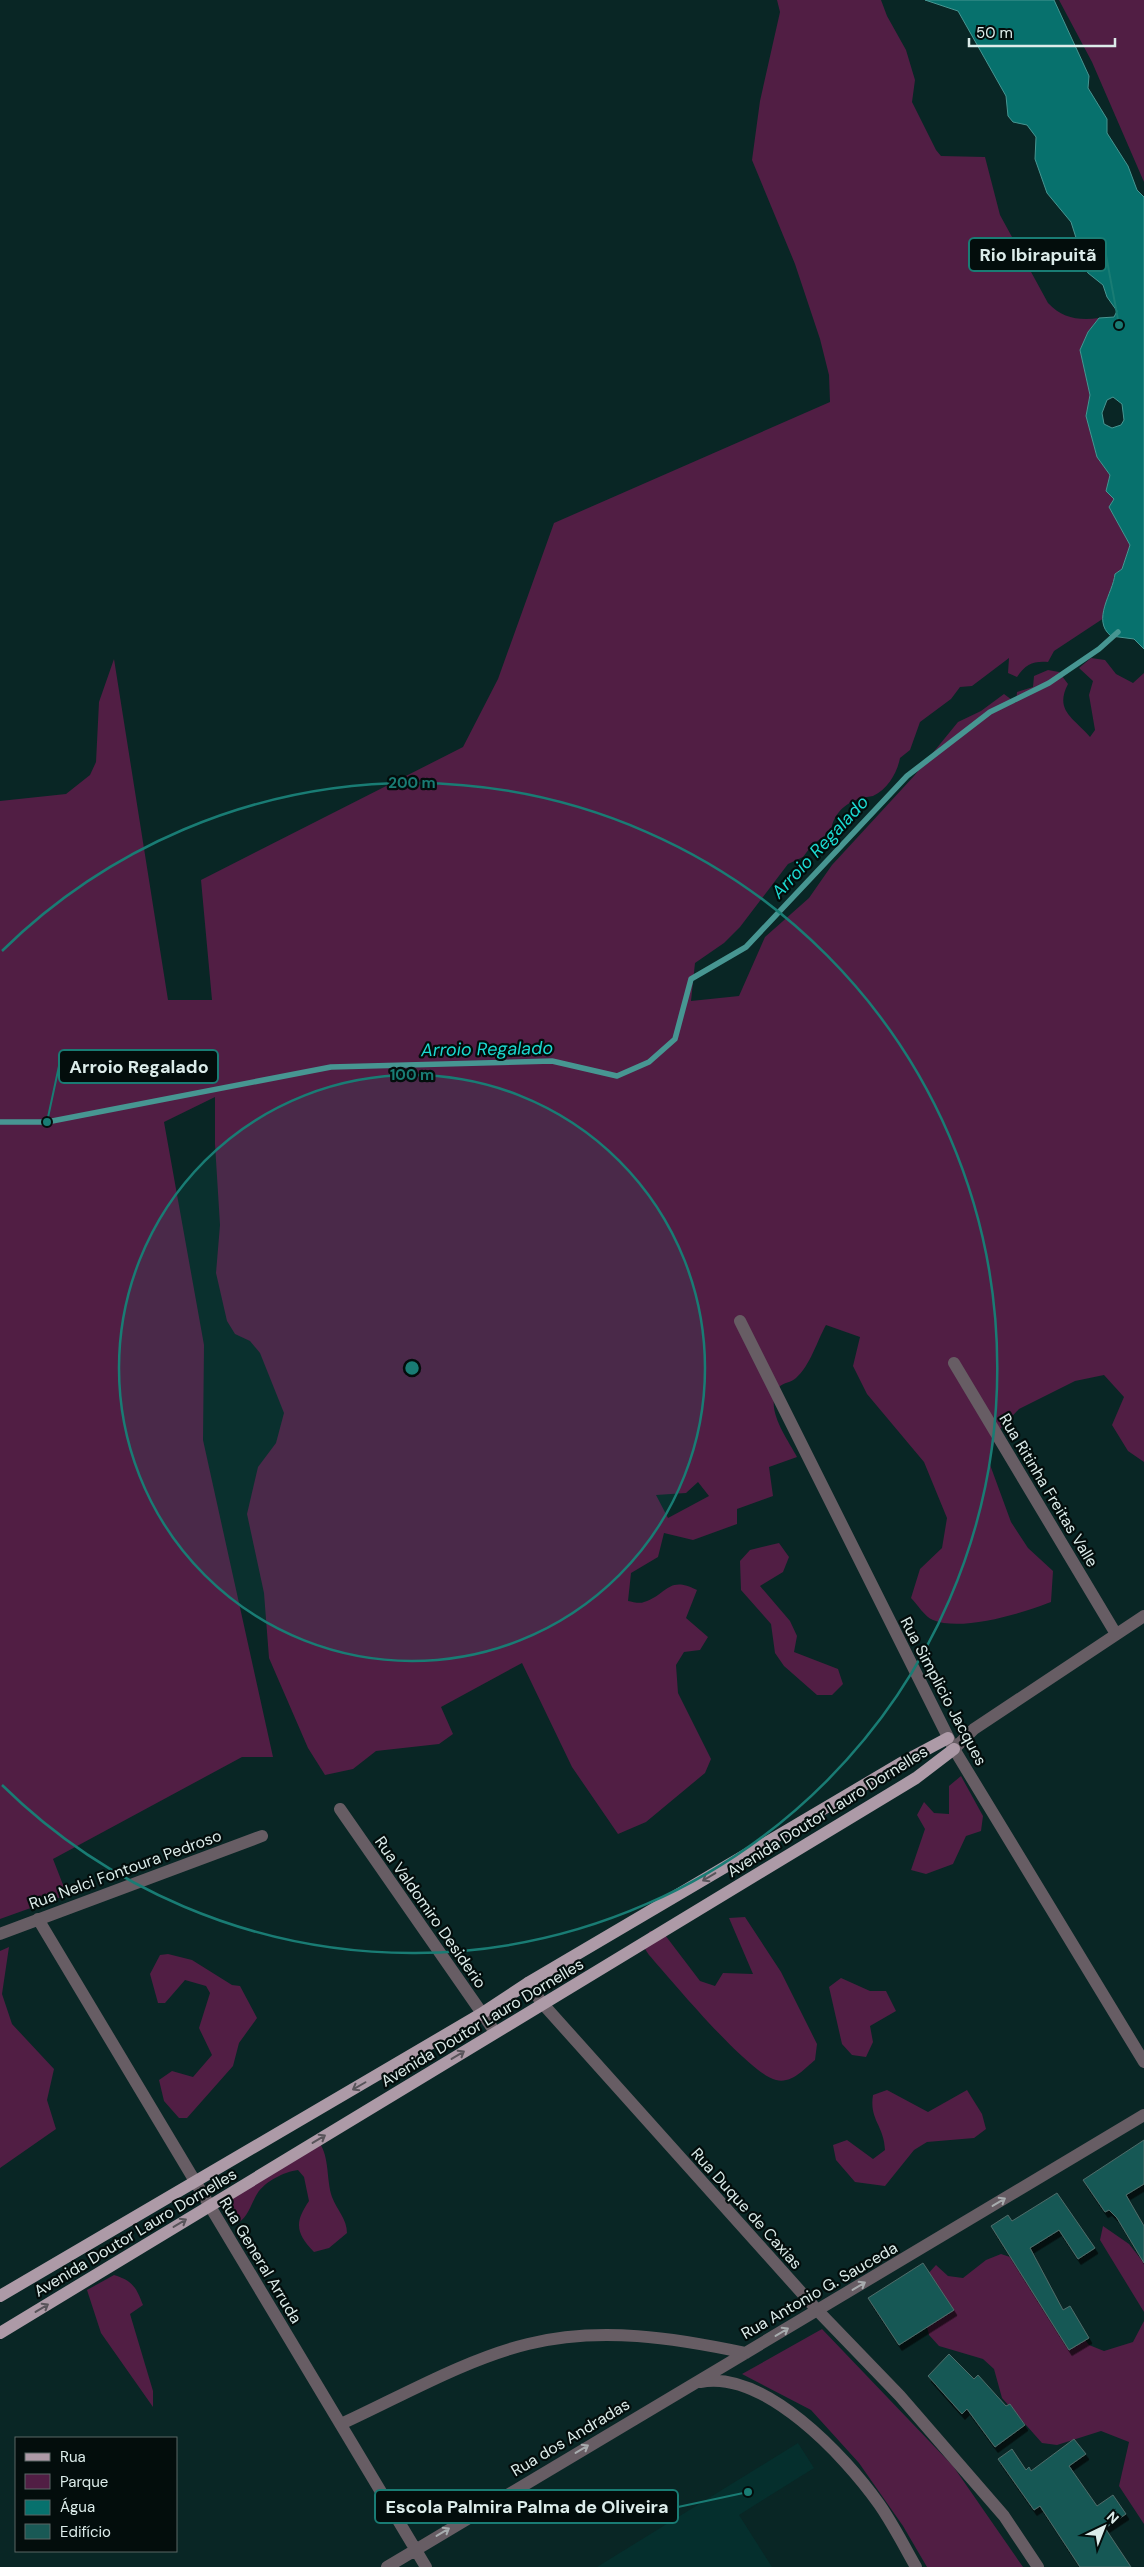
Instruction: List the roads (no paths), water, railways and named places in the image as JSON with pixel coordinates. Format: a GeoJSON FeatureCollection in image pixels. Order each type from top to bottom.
{"type":"FeatureCollection","features":[{"type":"Feature","properties":{"kind":"main road","name":"Avenida Doutor Lauro Dornelles"},"geometry":{"type":"LineString","coordinates":[[0,2296],[481,2014],[528,1983],[903,1762],[951,1744]]}},
{"type":"Feature","properties":{"kind":"main road","name":"Avenida Doutor Lauro Dornelles"},"geometry":{"type":"LineString","coordinates":[[0,2333],[916,1778],[951,1744]]}},
{"type":"Feature","properties":{"kind":"street","name":"Rua Simplicio Jacques"},"geometry":{"type":"LineString","coordinates":[[740,1321],[951,1744],[1144,2062]]}},
{"type":"Feature","properties":{"kind":"street","name":"Rua Ritinha Freitas Valle"},"geometry":{"type":"LineString","coordinates":[[954,1363],[1116,1634]]}},
{"type":"Feature","properties":{"kind":"street","name":"Avenida Doutor Lauro Dornelles"},"geometry":{"type":"LineString","coordinates":[[951,1744],[1144,1616]]}},
{"type":"Feature","properties":{"kind":"street","name":"Rua Valdomiro Desiderio"},"geometry":{"type":"LineString","coordinates":[[340,1809],[495,2032]]}},
{"type":"Feature","properties":{"kind":"street","name":"Rua Nelci Fontoura Pedroso"},"geometry":{"type":"LineString","coordinates":[[0,1934],[262,1836]]}},
{"type":"Feature","properties":{"kind":"street","name":"Rua General Arruda"},"geometry":{"type":"LineString","coordinates":[[38,1919],[426,2567]]}},
{"type":"Feature","properties":{"kind":"street","name":"Rua Duque de Caxias"},"geometry":{"type":"LineString","coordinates":[[528,1983],[542,2004],[818,2311],[900,2396],[991,2501],[1038,2567]]}},
{"type":"Feature","properties":{"kind":"street","name":"Rua Antonio G. Sauceda"},"geometry":{"type":"LineString","coordinates":[[340,2424],[482,2359],[529,2344],[577,2337],[622,2335],[686,2340],[746,2353],[1144,2115]]}},
{"type":"Feature","properties":{"kind":"street","name":"Rua dos Andradas"},"geometry":{"type":"LineString","coordinates":[[386,2567],[691,2383],[746,2353]]}},
{"type":"Feature","properties":{"kind":"street"},"geometry":{"type":"LineString","coordinates":[[691,2383],[710,2380],[726,2381],[759,2393],[786,2408],[824,2440],[879,2504],[916,2567]]}},
{"type":"Feature","properties":{"kind":"water"},"geometry":{"type":"Polygon","coordinates":[[[925,0],[1054,0],[1089,76],[1088,88],[1107,119],[1107,133],[1128,166],[1137,190],[1144,197],[1144,649],[1134,639],[1111,636],[1105,630],[1103,622],[1105,606],[1115,574],[1122,569],[1130,545],[1109,507],[1114,499],[1106,491],[1110,475],[1097,457],[1086,416],[1090,395],[1080,350],[1088,332],[1099,318],[1114,317],[1117,311],[1107,297],[1103,285],[1088,273],[1074,250],[1078,244],[1071,222],[1047,193],[1035,159],[1036,137],[1027,125],[1013,122],[1008,116],[1006,96],[958,11],[925,0]],[[1113,397],[1107,400],[1102,413],[1104,424],[1112,428],[1121,425],[1124,420],[1122,404],[1113,397]]]}},
{"type":"Feature","properties":{"kind":"waterway","name":"Arroio Regalado"},"geometry":{"type":"LineString","coordinates":[[0,1122],[47,1122],[331,1067],[552,1061],[617,1076],[649,1062],[675,1039],[691,979],[746,947],[907,776],[990,712],[1049,683],[1099,649],[1118,632]]}},
{"type":"Feature","properties":{"kind":"place","name":"Rio Ibirapuitã"},"geometry":{"type":"Point","coordinates":[1119,325]}},
{"type":"Feature","properties":{"kind":"place","name":"Arroio Regalado"},"geometry":{"type":"Point","coordinates":[47,1122]}},
{"type":"Feature","properties":{"kind":"place","name":"Escola Palmira Palma de Oliveira"},"geometry":{"type":"Point","coordinates":[748,2492]}}]}
